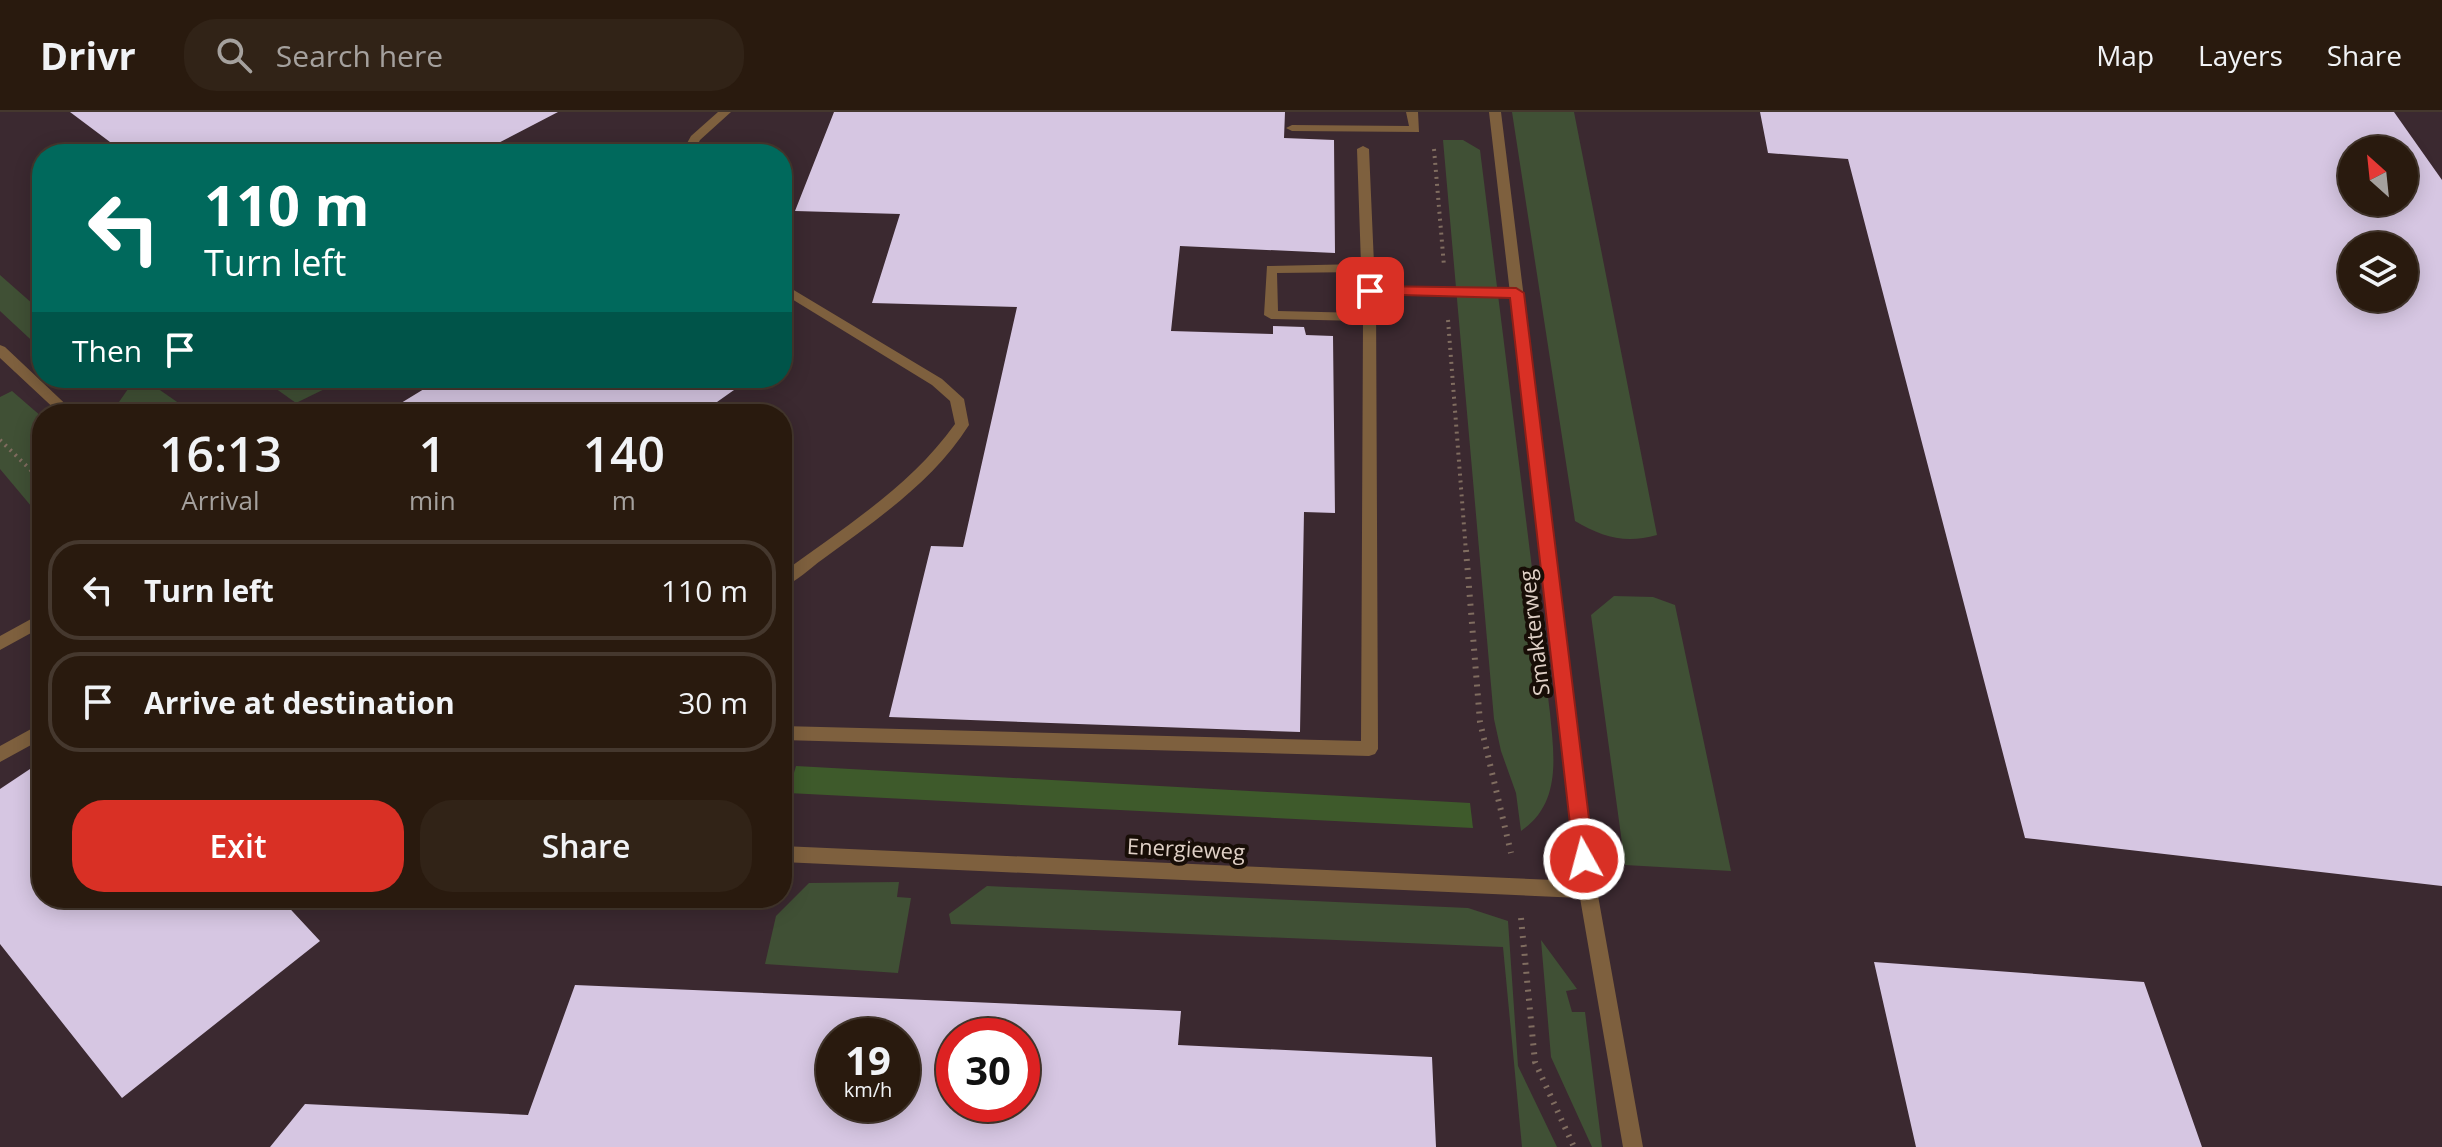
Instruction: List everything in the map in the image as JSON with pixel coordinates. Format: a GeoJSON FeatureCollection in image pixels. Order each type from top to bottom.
{"type":"FeatureCollection","features":[{"type":"Feature","properties":{"kind":"street"},"geometry":{"type":"LineString","coordinates":[[692,144],[725,112]]}},
{"type":"Feature","properties":{"kind":"street"},"geometry":{"type":"LineString","coordinates":[[1292,128],[1415,130],[1412,112]]}},
{"type":"Feature","properties":{"kind":"street","name":"Smakterweg"},"geometry":{"type":"LineString","coordinates":[[1495,112],[1588,890],[1633,1147]]}},
{"type":"Feature","properties":{"kind":"street"},"geometry":{"type":"LineString","coordinates":[[792,733],[1369,749],[1370,291],[1363,149]]}},
{"type":"Feature","properties":{"kind":"street"},"geometry":{"type":"LineString","coordinates":[[1369,268],[1271,269],[1271,315],[1370,317]]}},
{"type":"Feature","properties":{"kind":"street"},"geometry":{"type":"LineString","coordinates":[[1370,291],[1516,293]]}},
{"type":"Feature","properties":{"kind":"street"},"geometry":{"type":"LineString","coordinates":[[792,293],[937,382],[957,399],[962,425],[926,470],[792,573]]}},
{"type":"Feature","properties":{"kind":"street"},"geometry":{"type":"LineString","coordinates":[[0,350],[32,380]]}},
{"type":"Feature","properties":{"kind":"street"},"geometry":{"type":"LineString","coordinates":[[41,388],[58,404]]}},
{"type":"Feature","properties":{"kind":"street"},"geometry":{"type":"LineString","coordinates":[[0,644],[32,625]]}},
{"type":"Feature","properties":{"kind":"street"},"geometry":{"type":"LineString","coordinates":[[0,755],[32,736]]}},
{"type":"Feature","properties":{"kind":"street","name":"Energieweg"},"geometry":{"type":"LineString","coordinates":[[792,854],[1588,890]]}},
{"type":"Feature","properties":{"kind":"path"},"geometry":{"type":"LineString","coordinates":[[1434,140],[1480,722],[1519,887],[1535,1062],[1574,1147]]}},
{"type":"Feature","properties":{"kind":"path"},"geometry":{"type":"LineString","coordinates":[[0,440],[32,471]]}},
{"type":"Feature","properties":{"kind":"shaded area"},"geometry":{"type":"Polygon","coordinates":[[[0,112],[2442,112],[2442,1147],[0,1147],[0,112]]]}},
{"type":"Feature","properties":{"kind":"green space"},"geometry":{"type":"Polygon","coordinates":[[[1512,112],[1574,112],[1657,535],[1624,539],[1595,531],[1575,521],[1512,112]]]}},
{"type":"Feature","properties":{"kind":"green space"},"geometry":{"type":"Polygon","coordinates":[[[1443,140],[1463,140],[1480,150],[1550,713],[1553,762],[1549,793],[1534,820],[1521,831],[1516,793],[1501,751],[1494,719],[1443,140]]]}},
{"type":"Feature","properties":{"kind":"green space"},"geometry":{"type":"Polygon","coordinates":[[[0,275],[32,303],[32,341],[0,311],[0,275]]]}},
{"type":"Feature","properties":{"kind":"green space"},"geometry":{"type":"Polygon","coordinates":[[[157,388],[180,404],[118,404],[128,389],[157,388]]]}},
{"type":"Feature","properties":{"kind":"green space"},"geometry":{"type":"Polygon","coordinates":[[[275,388],[327,388],[296,403],[275,388]]]}},
{"type":"Feature","properties":{"kind":"green space"},"geometry":{"type":"Polygon","coordinates":[[[12,391],[32,408],[32,507],[0,469],[0,397],[12,391]]]}},
{"type":"Feature","properties":{"kind":"green space"},"geometry":{"type":"Polygon","coordinates":[[[1614,596],[1653,597],[1675,605],[1731,871],[1625,865],[1591,615],[1614,596]]]}},
{"type":"Feature","properties":{"kind":"green space"},"geometry":{"type":"Polygon","coordinates":[[[796,766],[1470,803],[1473,828],[792,793],[796,766]]]}},
{"type":"Feature","properties":{"kind":"green space"},"geometry":{"type":"Polygon","coordinates":[[[899,882],[897,897],[911,898],[898,973],[765,964],[776,916],[784,908],[792,908],[792,900],[809,883],[899,882]]]}},
{"type":"Feature","properties":{"kind":"green space"},"geometry":{"type":"Polygon","coordinates":[[[987,886],[1468,908],[1508,921],[1518,1066],[1557,1147],[1522,1147],[1503,947],[951,924],[949,914],[987,886]]]}},
{"type":"Feature","properties":{"kind":"green space"},"geometry":{"type":"Polygon","coordinates":[[[1541,940],[1577,989],[1566,991],[1572,1012],[1585,1012],[1602,1147],[1592,1147],[1551,1057],[1541,940]]]}},
{"type":"Feature","properties":{"kind":"building"},"geometry":{"type":"Polygon","coordinates":[[[70,112],[558,112],[496,144],[113,144],[70,112]]]}},
{"type":"Feature","properties":{"kind":"building"},"geometry":{"type":"Polygon","coordinates":[[[834,112],[1285,112],[1284,138],[1334,140],[1335,253],[1180,246],[1171,331],[1273,334],[1273,326],[1304,327],[1306,335],[1333,336],[1335,513],[1304,512],[1300,732],[889,717],[931,546],[963,547],[1017,307],[872,303],[900,214],[795,211],[834,112]]]}},
{"type":"Feature","properties":{"kind":"building"},"geometry":{"type":"Polygon","coordinates":[[[1760,112],[2394,112],[2411,136],[2338,136],[2338,216],[2418,216],[2418,146],[2442,180],[2442,886],[2025,838],[1848,159],[1768,153],[1760,112]]]}},
{"type":"Feature","properties":{"kind":"building"},"geometry":{"type":"Polygon","coordinates":[[[426,388],[737,388],[714,404],[399,404],[426,388]]]}},
{"type":"Feature","properties":{"kind":"building"},"geometry":{"type":"Polygon","coordinates":[[[32,768],[32,908],[289,908],[320,941],[122,1098],[0,944],[0,789],[32,768]]]}},
{"type":"Feature","properties":{"kind":"building"},"geometry":{"type":"Polygon","coordinates":[[[1874,962],[2144,982],[2202,1147],[1916,1147],[1874,962]]]}},
{"type":"Feature","properties":{"kind":"building"},"geometry":{"type":"Polygon","coordinates":[[[575,985],[1181,1011],[1178,1045],[1432,1057],[1436,1147],[270,1147],[305,1104],[528,1115],[575,985]]]}},
{"type":"Feature","properties":{"kind":"route"},"geometry":{"type":"LineString","coordinates":[[1370,291],[1516,293],[1584,859]]}}]}
